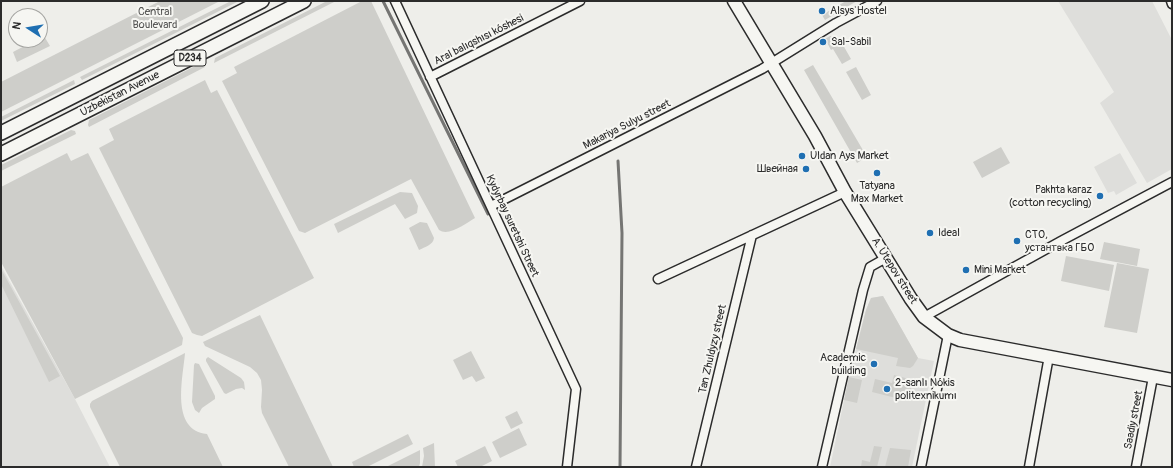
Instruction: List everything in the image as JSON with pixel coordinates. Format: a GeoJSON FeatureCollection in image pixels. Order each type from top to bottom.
{"type":"FeatureCollection","features":[{"type":"Feature","properties":{"kind":"main road","name":"Uzbekistan Avenue"},"geometry":{"type":"LineString","coordinates":[[1,133],[262,1]]}},
{"type":"Feature","properties":{"kind":"main road","name":"Uzbekistan Avenue"},"geometry":{"type":"LineString","coordinates":[[1,154],[304,1]]}},
{"type":"Feature","properties":{"kind":"main road","name":"A. Utepov street"},"geometry":{"type":"LineString","coordinates":[[734,1],[815,136],[845,192],[924,317],[948,335],[960,340],[1172,380]]}},
{"type":"Feature","properties":{"kind":"street","name":"Kydyrbay suretshi Street"},"geometry":{"type":"LineString","coordinates":[[395,1],[576,389],[567,467]]}},
{"type":"Feature","properties":{"kind":"street","name":"Aral balıqshısı kóshesi"},"geometry":{"type":"LineString","coordinates":[[430,77],[580,1]]}},
{"type":"Feature","properties":{"kind":"street","name":"Makariya Sulyu street"},"geometry":{"type":"LineString","coordinates":[[491,206],[772,63],[836,23],[877,1]]}},
{"type":"Feature","properties":{"kind":"street"},"geometry":{"type":"LineString","coordinates":[[924,317],[1061,241],[1172,182]]}},
{"type":"Feature","properties":{"kind":"street"},"geometry":{"type":"LineString","coordinates":[[658,279],[845,192]]}},
{"type":"Feature","properties":{"kind":"street","name":"Tan Zhuldyzy street"},"geometry":{"type":"LineString","coordinates":[[696,467],[752,235]]}},
{"type":"Feature","properties":{"kind":"street"},"geometry":{"type":"LineString","coordinates":[[822,467],[863,290],[870,267],[886,258]]}},
{"type":"Feature","properties":{"kind":"street"},"geometry":{"type":"LineString","coordinates":[[921,467],[948,335]]}},
{"type":"Feature","properties":{"kind":"street"},"geometry":{"type":"LineString","coordinates":[[1029,467],[1049,356]]}},
{"type":"Feature","properties":{"kind":"street","name":"Saadiy street"},"geometry":{"type":"LineString","coordinates":[[1136,467],[1153,377]]}},
{"type":"Feature","properties":{"kind":"shaded area"},"geometry":{"type":"Polygon","coordinates":[[[1058,1],[1152,1],[1172,40],[1172,169],[1147,183],[1100,103],[1114,92],[1058,1]]]}},
{"type":"Feature","properties":{"kind":"shaded area"},"geometry":{"type":"Polygon","coordinates":[[[1120,153],[1137,183],[1116,195],[1114,191],[1108,193],[1094,167],[1120,153]]]}},
{"type":"Feature","properties":{"kind":"shaded area"},"geometry":{"type":"Polygon","coordinates":[[[1,266],[75,399],[110,467],[1,467],[1,266]]]}},
{"type":"Feature","properties":{"kind":"shaded area","name":"2-sanlı Nókis politexnikumı"},"geometry":{"type":"Polygon","coordinates":[[[883,296],[918,358],[934,361],[912,467],[830,467],[849,377],[866,310],[871,298],[883,296]]]}},
{"type":"Feature","properties":{"kind":"green space","name":"Central Boulevard"},"geometry":{"type":"Polygon","coordinates":[[[160,1],[220,1],[1,112],[1,82],[160,1]]]}},
{"type":"Feature","properties":{"kind":"green space"},"geometry":{"type":"Polygon","coordinates":[[[231,1],[239,1],[82,80],[80,77],[231,1]]]}},
{"type":"Feature","properties":{"kind":"green space"},"geometry":{"type":"Polygon","coordinates":[[[327,1],[336,1],[214,63],[215,58],[327,1]]]}},
{"type":"Feature","properties":{"kind":"green space"},"geometry":{"type":"Polygon","coordinates":[[[362,1],[371,1],[475,218],[452,231],[443,232],[439,230],[411,179],[305,233],[299,231],[222,81],[237,73],[234,67],[362,1]]]}},
{"type":"Feature","properties":{"kind":"green space"},"geometry":{"type":"Polygon","coordinates":[[[846,1],[857,1],[825,20],[822,15],[846,1]]]}},
{"type":"Feature","properties":{"kind":"green space"},"geometry":{"type":"Polygon","coordinates":[[[830,36],[839,38],[851,59],[842,64],[833,49],[831,50],[825,39],[830,36]]]}},
{"type":"Feature","properties":{"kind":"green space"},"geometry":{"type":"Polygon","coordinates":[[[21,48],[46,48],[17,62],[13,52],[21,48]]]}},
{"type":"Feature","properties":{"kind":"green space"},"geometry":{"type":"Polygon","coordinates":[[[201,63],[204,64],[205,67],[89,127],[89,120],[201,63]]]}},
{"type":"Feature","properties":{"kind":"green space"},"geometry":{"type":"Polygon","coordinates":[[[813,65],[867,157],[857,163],[804,70],[813,65]]]}},
{"type":"Feature","properties":{"kind":"green space"},"geometry":{"type":"Polygon","coordinates":[[[856,67],[871,95],[862,100],[846,72],[856,67]]]}},
{"type":"Feature","properties":{"kind":"green space"},"geometry":{"type":"Polygon","coordinates":[[[74,80],[75,84],[1,121],[1,117],[74,80]]]}},
{"type":"Feature","properties":{"kind":"green space"},"geometry":{"type":"Polygon","coordinates":[[[205,80],[211,93],[217,90],[314,278],[202,336],[192,333],[99,148],[114,140],[109,129],[205,80]]]}},
{"type":"Feature","properties":{"kind":"green space"},"geometry":{"type":"Polygon","coordinates":[[[71,130],[75,131],[76,134],[1,171],[1,165],[71,130]]]}},
{"type":"Feature","properties":{"kind":"green space"},"geometry":{"type":"Polygon","coordinates":[[[1001,147],[1010,163],[982,178],[973,162],[1001,147]]]}},
{"type":"Feature","properties":{"kind":"green space"},"geometry":{"type":"Polygon","coordinates":[[[67,153],[71,161],[88,153],[183,338],[182,345],[75,399],[1,262],[1,187],[67,153]]]}},
{"type":"Feature","properties":{"kind":"green space"},"geometry":{"type":"Polygon","coordinates":[[[400,192],[412,193],[418,206],[417,213],[405,219],[395,204],[338,233],[334,224],[400,192]]]}},
{"type":"Feature","properties":{"kind":"green space"},"geometry":{"type":"Polygon","coordinates":[[[420,222],[427,223],[434,238],[430,244],[419,250],[409,228],[420,222]]]}},
{"type":"Feature","properties":{"kind":"green space"},"geometry":{"type":"Polygon","coordinates":[[[1104,242],[1140,249],[1137,266],[1100,259],[1104,242]]]}},
{"type":"Feature","properties":{"kind":"green space"},"geometry":{"type":"Polygon","coordinates":[[[1066,256],[1114,265],[1109,291],[1061,281],[1066,256]]]}},
{"type":"Feature","properties":{"kind":"green space"},"geometry":{"type":"Polygon","coordinates":[[[1117,263],[1149,269],[1137,333],[1104,327],[1117,263]]]}},
{"type":"Feature","properties":{"kind":"green space"},"geometry":{"type":"Polygon","coordinates":[[[1,269],[60,376],[49,382],[1,284],[1,269]]]}},
{"type":"Feature","properties":{"kind":"green space"},"geometry":{"type":"Polygon","coordinates":[[[883,296],[918,358],[910,368],[896,366],[898,358],[856,349],[866,310],[871,298],[883,296]]]}},
{"type":"Feature","properties":{"kind":"green space"},"geometry":{"type":"Polygon","coordinates":[[[260,315],[333,467],[289,467],[262,413],[261,380],[257,373],[250,367],[205,346],[203,342],[260,315]]]}},
{"type":"Feature","properties":{"kind":"green space"},"geometry":{"type":"Polygon","coordinates":[[[471,351],[485,378],[476,382],[472,376],[463,380],[453,360],[471,351]]]}},
{"type":"Feature","properties":{"kind":"green space"},"geometry":{"type":"Polygon","coordinates":[[[185,353],[181,389],[183,413],[188,423],[195,430],[207,434],[223,467],[120,467],[90,407],[90,404],[92,401],[185,353]]]}},
{"type":"Feature","properties":{"kind":"green space"},"geometry":{"type":"Polygon","coordinates":[[[208,357],[241,378],[244,382],[245,390],[242,388],[226,394],[224,393],[206,361],[208,357]]]}},
{"type":"Feature","properties":{"kind":"green space"},"geometry":{"type":"Polygon","coordinates":[[[195,363],[199,364],[215,396],[215,399],[202,408],[199,413],[195,410],[192,402],[195,363]]]}},
{"type":"Feature","properties":{"kind":"green space"},"geometry":{"type":"Polygon","coordinates":[[[894,375],[912,381],[908,401],[872,392],[875,379],[892,383],[894,375]]]}},
{"type":"Feature","properties":{"kind":"green space"},"geometry":{"type":"Polygon","coordinates":[[[849,377],[862,380],[857,403],[844,400],[849,377]]]}},
{"type":"Feature","properties":{"kind":"green space"},"geometry":{"type":"Polygon","coordinates":[[[517,411],[523,423],[511,429],[505,417],[517,411]]]}},
{"type":"Feature","properties":{"kind":"green space"},"geometry":{"type":"Polygon","coordinates":[[[519,428],[527,445],[500,458],[492,442],[519,428]]]}},
{"type":"Feature","properties":{"kind":"green space"},"geometry":{"type":"Polygon","coordinates":[[[408,434],[413,444],[367,467],[354,467],[352,462],[408,434]]]}},
{"type":"Feature","properties":{"kind":"green space"},"geometry":{"type":"Polygon","coordinates":[[[434,443],[435,467],[422,467],[424,456],[423,448],[434,443]]]}},
{"type":"Feature","properties":{"kind":"green space"},"geometry":{"type":"Polygon","coordinates":[[[485,446],[492,461],[480,467],[458,467],[455,461],[485,446]]]}},
{"type":"Feature","properties":{"kind":"green space"},"geometry":{"type":"Polygon","coordinates":[[[874,446],[882,447],[877,467],[861,467],[862,460],[870,462],[874,446]]]}},
{"type":"Feature","properties":{"kind":"green space"},"geometry":{"type":"Polygon","coordinates":[[[890,448],[911,450],[908,467],[885,467],[890,448]]]}},
{"type":"Feature","properties":{"kind":"green space"},"geometry":{"type":"Polygon","coordinates":[[[420,450],[419,467],[386,467],[420,450]]]}},
{"type":"Feature","properties":{"kind":"waterway"},"geometry":{"type":"LineString","coordinates":[[383,1],[488,214]]}},
{"type":"Feature","properties":{"kind":"waterway"},"geometry":{"type":"LineString","coordinates":[[618,161],[622,233],[620,467]]}},
{"type":"Feature","properties":{"kind":"place","name":"Alsys Hostel"},"geometry":{"type":"Point","coordinates":[822,11]}},
{"type":"Feature","properties":{"kind":"place","name":"Sal-Sabil"},"geometry":{"type":"Point","coordinates":[823,42]}},
{"type":"Feature","properties":{"kind":"place","name":"Uldan Ays Market"},"geometry":{"type":"Point","coordinates":[802,156]}},
{"type":"Feature","properties":{"kind":"place","name":"Швейная"},"geometry":{"type":"Point","coordinates":[806,169]}},
{"type":"Feature","properties":{"kind":"place","name":"Tatyana Max Market"},"geometry":{"type":"Point","coordinates":[877,173]}},
{"type":"Feature","properties":{"kind":"place","name":"Pakhta karaz (cotton recycling)"},"geometry":{"type":"Point","coordinates":[1100,196]}},
{"type":"Feature","properties":{"kind":"place","name":"Ideal"},"geometry":{"type":"Point","coordinates":[930,233]}},
{"type":"Feature","properties":{"kind":"place","name":"СТО, устантвка ГБО"},"geometry":{"type":"Point","coordinates":[1017,241]}},
{"type":"Feature","properties":{"kind":"place","name":"Mini Market"},"geometry":{"type":"Point","coordinates":[966,270]}},
{"type":"Feature","properties":{"kind":"place","name":"Academic building"},"geometry":{"type":"Point","coordinates":[874,364]}},
{"type":"Feature","properties":{"kind":"place","name":"2-sanlı Nókis politexnikumı"},"geometry":{"type":"Point","coordinates":[887,389]}}]}
